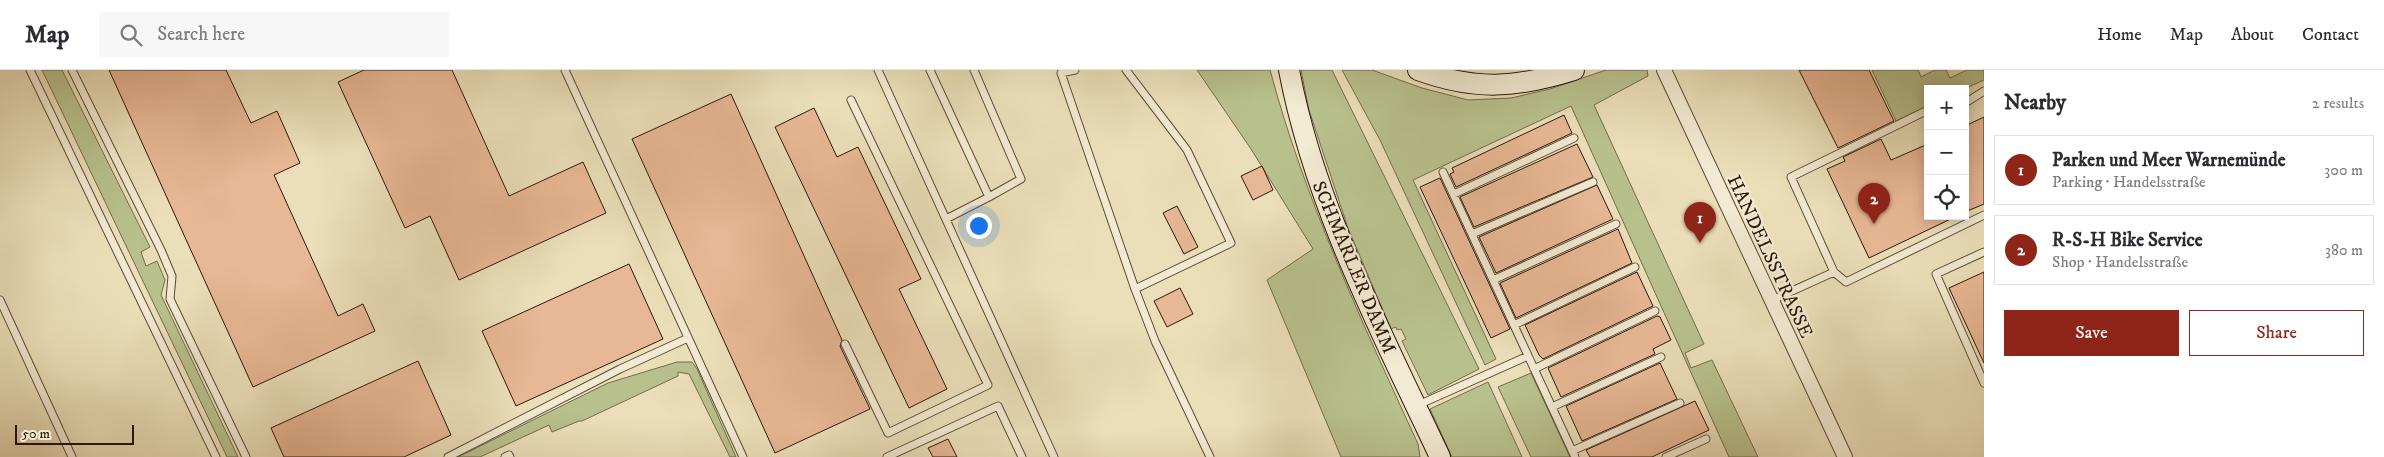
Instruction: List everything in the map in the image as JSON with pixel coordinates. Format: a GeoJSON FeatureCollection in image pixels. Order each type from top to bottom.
{"type":"FeatureCollection","features":[{"type":"Feature","properties":{"kind":"street","name":"SCHMARLER DAMM"},"geometry":{"type":"LineString","coordinates":[[1289,70],[1298,116],[1330,217],[1385,342],[1440,457]]}},
{"type":"Feature","properties":{"kind":"street"},"geometry":{"type":"LineString","coordinates":[[1418,70],[1440,78],[1494,86],[1530,82],[1574,70]]}},
{"type":"Feature","properties":{"kind":"street","name":"HANDELSSTRASSE"},"geometry":{"type":"LineString","coordinates":[[1664,70],[1845,457]]}},
{"type":"Feature","properties":{"kind":"lane"},"geometry":{"type":"LineString","coordinates":[[30,70],[216,457]]}},
{"type":"Feature","properties":{"kind":"lane"},"geometry":{"type":"LineString","coordinates":[[72,70],[161,250],[172,276],[170,299],[246,457]]}},
{"type":"Feature","properties":{"kind":"lane"},"geometry":{"type":"LineString","coordinates":[[565,70],[743,457]]}},
{"type":"Feature","properties":{"kind":"lane"},"geometry":{"type":"LineString","coordinates":[[878,70],[1054,457]]}},
{"type":"Feature","properties":{"kind":"lane"},"geometry":{"type":"LineString","coordinates":[[930,70],[990,197]]}},
{"type":"Feature","properties":{"kind":"lane"},"geometry":{"type":"LineString","coordinates":[[946,219],[1021,179],[974,70]]}},
{"type":"Feature","properties":{"kind":"lane"},"geometry":{"type":"LineString","coordinates":[[1075,70],[1061,73],[1135,289],[1155,341],[1210,457]]}},
{"type":"Feature","properties":{"kind":"lane"},"geometry":{"type":"LineString","coordinates":[[1126,70],[1186,150],[1231,242],[1135,289]]}},
{"type":"Feature","properties":{"kind":"lane"},"geometry":{"type":"LineString","coordinates":[[1969,100],[1984,91]]}},
{"type":"Feature","properties":{"kind":"lane"},"geometry":{"type":"LineString","coordinates":[[845,344],[888,433],[988,385],[851,100]]}},
{"type":"Feature","properties":{"kind":"lane"},"geometry":{"type":"LineString","coordinates":[[1924,112],[1791,177],[1834,272],[1846,282],[1984,215]]}},
{"type":"Feature","properties":{"kind":"lane"},"geometry":{"type":"LineString","coordinates":[[1454,194],[1574,138]]}},
{"type":"Feature","properties":{"kind":"lane"},"geometry":{"type":"LineString","coordinates":[[1444,172],[1574,454],[1680,402]]}},
{"type":"Feature","properties":{"kind":"lane"},"geometry":{"type":"LineString","coordinates":[[1472,234],[1593,182]]}},
{"type":"Feature","properties":{"kind":"lane"},"geometry":{"type":"LineString","coordinates":[[1493,280],[1616,224]]}},
{"type":"Feature","properties":{"kind":"lane"},"geometry":{"type":"LineString","coordinates":[[1984,252],[1936,274],[1984,383]]}},
{"type":"Feature","properties":{"kind":"lane"},"geometry":{"type":"LineString","coordinates":[[1514,325],[1635,267]]}},
{"type":"Feature","properties":{"kind":"lane"},"geometry":{"type":"LineString","coordinates":[[1772,300],[1834,272]]}},
{"type":"Feature","properties":{"kind":"lane"},"geometry":{"type":"LineString","coordinates":[[0,300],[72,457]]}},
{"type":"Feature","properties":{"kind":"lane"},"geometry":{"type":"LineString","coordinates":[[1534,369],[1655,311]]}},
{"type":"Feature","properties":{"kind":"lane"},"geometry":{"type":"LineString","coordinates":[[448,457],[620,368],[688,338]]}},
{"type":"Feature","properties":{"kind":"lane"},"geometry":{"type":"LineString","coordinates":[[1416,406],[1528,356]]}},
{"type":"Feature","properties":{"kind":"lane"},"geometry":{"type":"LineString","coordinates":[[1552,407],[1661,357]]}},
{"type":"Feature","properties":{"kind":"lane"},"geometry":{"type":"LineString","coordinates":[[887,457],[998,406],[1022,457]]}},
{"type":"Feature","properties":{"kind":"lane"},"geometry":{"type":"LineString","coordinates":[[1666,457],[1706,439]]}},
{"type":"Feature","properties":{"kind":"lane"},"geometry":{"type":"LineString","coordinates":[[505,457],[509,455],[510,457]]}},
{"type":"Feature","properties":{"kind":"green space"},"geometry":{"type":"Polygon","coordinates":[[[42,70],[62,70],[150,247],[141,252],[146,266],[157,261],[165,280],[161,295],[238,457],[227,457],[42,70]]]}},
{"type":"Feature","properties":{"kind":"green space"},"geometry":{"type":"Polygon","coordinates":[[[1197,70],[1270,70],[1284,118],[1317,213],[1376,352],[1418,444],[1420,457],[1341,457],[1267,280],[1313,249],[1251,149],[1197,70]]]}},
{"type":"Feature","properties":{"kind":"green space"},"geometry":{"type":"Polygon","coordinates":[[[1301,70],[1332,70],[1479,369],[1428,395],[1402,341],[1406,339],[1401,329],[1397,330],[1396,327],[1391,329],[1348,228],[1309,110],[1301,70]]]}},
{"type":"Feature","properties":{"kind":"green space"},"geometry":{"type":"Polygon","coordinates":[[[1342,70],[1372,70],[1422,88],[1468,100],[1511,98],[1550,89],[1606,70],[1647,70],[1648,76],[1594,105],[1704,344],[1685,353],[1691,368],[1712,360],[1758,457],[1729,457],[1571,106],[1413,180],[1496,359],[1485,365],[1380,140],[1342,70]]]}},
{"type":"Feature","properties":{"kind":"green space"},"geometry":{"type":"Polygon","coordinates":[[[1872,70],[1918,70],[1921,77],[1935,70],[1946,70],[1950,78],[1967,70],[1984,70],[1984,80],[1969,87],[1969,85],[1924,85],[1924,108],[1896,121],[1872,70]]]}},
{"type":"Feature","properties":{"kind":"green space"},"geometry":{"type":"Polygon","coordinates":[[[677,362],[692,362],[697,369],[736,457],[730,457],[689,374],[678,372],[678,376],[582,421],[552,432],[549,425],[480,457],[458,457],[608,383],[677,362]]]}},
{"type":"Feature","properties":{"kind":"green space"},"geometry":{"type":"Polygon","coordinates":[[[1531,373],[1570,457],[1531,457],[1498,387],[1531,373]]]}},
{"type":"Feature","properties":{"kind":"green space"},"geometry":{"type":"Polygon","coordinates":[[[1488,382],[1522,457],[1452,457],[1430,409],[1488,382]]]}},
{"type":"Feature","properties":{"kind":"building"},"geometry":{"type":"Polygon","coordinates":[[[109,70],[226,70],[251,123],[277,111],[300,163],[274,175],[338,316],[363,304],[375,331],[253,387],[109,70]]]}},
{"type":"Feature","properties":{"kind":"building"},"geometry":{"type":"Polygon","coordinates":[[[364,70],[452,70],[509,196],[583,162],[606,213],[459,280],[430,216],[405,228],[338,82],[364,70]]]}},
{"type":"Feature","properties":{"kind":"building"},"geometry":{"type":"Polygon","coordinates":[[[1799,70],[1869,70],[1894,121],[1838,148],[1799,70]]]}},
{"type":"Feature","properties":{"kind":"building"},"geometry":{"type":"Polygon","coordinates":[[[731,94],[842,340],[840,346],[870,409],[775,453],[632,139],[731,94]]]}},
{"type":"Feature","properties":{"kind":"building"},"geometry":{"type":"Polygon","coordinates":[[[814,108],[837,157],[858,147],[921,279],[899,289],[947,389],[909,408],[775,127],[814,108]]]}},
{"type":"Feature","properties":{"kind":"building"},"geometry":{"type":"Polygon","coordinates":[[[1564,115],[1572,133],[1456,187],[1450,174],[1454,172],[1452,168],[1564,115]]]}},
{"type":"Feature","properties":{"kind":"building"},"geometry":{"type":"Polygon","coordinates":[[[1984,117],[1984,204],[1969,210],[1969,130],[1969,124],[1984,117]]]}},
{"type":"Feature","properties":{"kind":"building"},"geometry":{"type":"Polygon","coordinates":[[[1881,139],[1891,160],[1924,146],[1924,220],[1949,220],[1869,258],[1827,169],[1845,161],[1843,157],[1881,139]]]}},
{"type":"Feature","properties":{"kind":"building"},"geometry":{"type":"Polygon","coordinates":[[[1577,144],[1593,177],[1474,227],[1460,197],[1577,144]]]}},
{"type":"Feature","properties":{"kind":"building"},"geometry":{"type":"Polygon","coordinates":[[[1262,166],[1273,190],[1253,200],[1241,176],[1262,166]]]}},
{"type":"Feature","properties":{"kind":"building"},"geometry":{"type":"Polygon","coordinates":[[[1440,178],[1510,329],[1491,338],[1420,187],[1440,178]]]}},
{"type":"Feature","properties":{"kind":"building"},"geometry":{"type":"Polygon","coordinates":[[[1597,185],[1613,219],[1496,273],[1479,237],[1597,185]]]}},
{"type":"Feature","properties":{"kind":"building"},"geometry":{"type":"Polygon","coordinates":[[[1177,206],[1198,247],[1184,254],[1163,213],[1177,206]]]}},
{"type":"Feature","properties":{"kind":"building"},"geometry":{"type":"Polygon","coordinates":[[[1618,229],[1632,263],[1516,318],[1500,283],[1618,229]]]}},
{"type":"Feature","properties":{"kind":"building"},"geometry":{"type":"Polygon","coordinates":[[[629,264],[663,339],[516,406],[482,331],[629,264]]]}},
{"type":"Feature","properties":{"kind":"building"},"geometry":{"type":"Polygon","coordinates":[[[1637,272],[1653,306],[1543,359],[1539,355],[1525,325],[1637,272]]]}},
{"type":"Feature","properties":{"kind":"building"},"geometry":{"type":"Polygon","coordinates":[[[1984,272],[1984,363],[1949,288],[1984,272]]]}},
{"type":"Feature","properties":{"kind":"building"},"geometry":{"type":"Polygon","coordinates":[[[1180,288],[1193,314],[1167,327],[1154,301],[1180,288]]]}},
{"type":"Feature","properties":{"kind":"building"},"geometry":{"type":"Polygon","coordinates":[[[1657,316],[1660,317],[1671,340],[1653,349],[1655,354],[1561,397],[1548,368],[1657,316]]]}},
{"type":"Feature","properties":{"kind":"building"},"geometry":{"type":"Polygon","coordinates":[[[418,361],[451,435],[404,457],[284,457],[271,428],[418,361]]]}},
{"type":"Feature","properties":{"kind":"building"},"geometry":{"type":"Polygon","coordinates":[[[1660,363],[1677,399],[1582,441],[1566,406],[1660,363]]]}},
{"type":"Feature","properties":{"kind":"building"},"geometry":{"type":"Polygon","coordinates":[[[1695,401],[1709,430],[1652,457],[1590,457],[1586,450],[1695,401]]]}},
{"type":"Feature","properties":{"kind":"building"},"geometry":{"type":"Polygon","coordinates":[[[948,439],[957,457],[933,457],[928,448],[948,439]]]}},
{"type":"Feature","properties":{"kind":"place","name":"R-S-H Bike Service"},"geometry":{"type":"Point","coordinates":[1874,224]}},
{"type":"Feature","properties":{"kind":"place","name":"Parken und Meer Warnemünde"},"geometry":{"type":"Point","coordinates":[1700,243]}}]}
